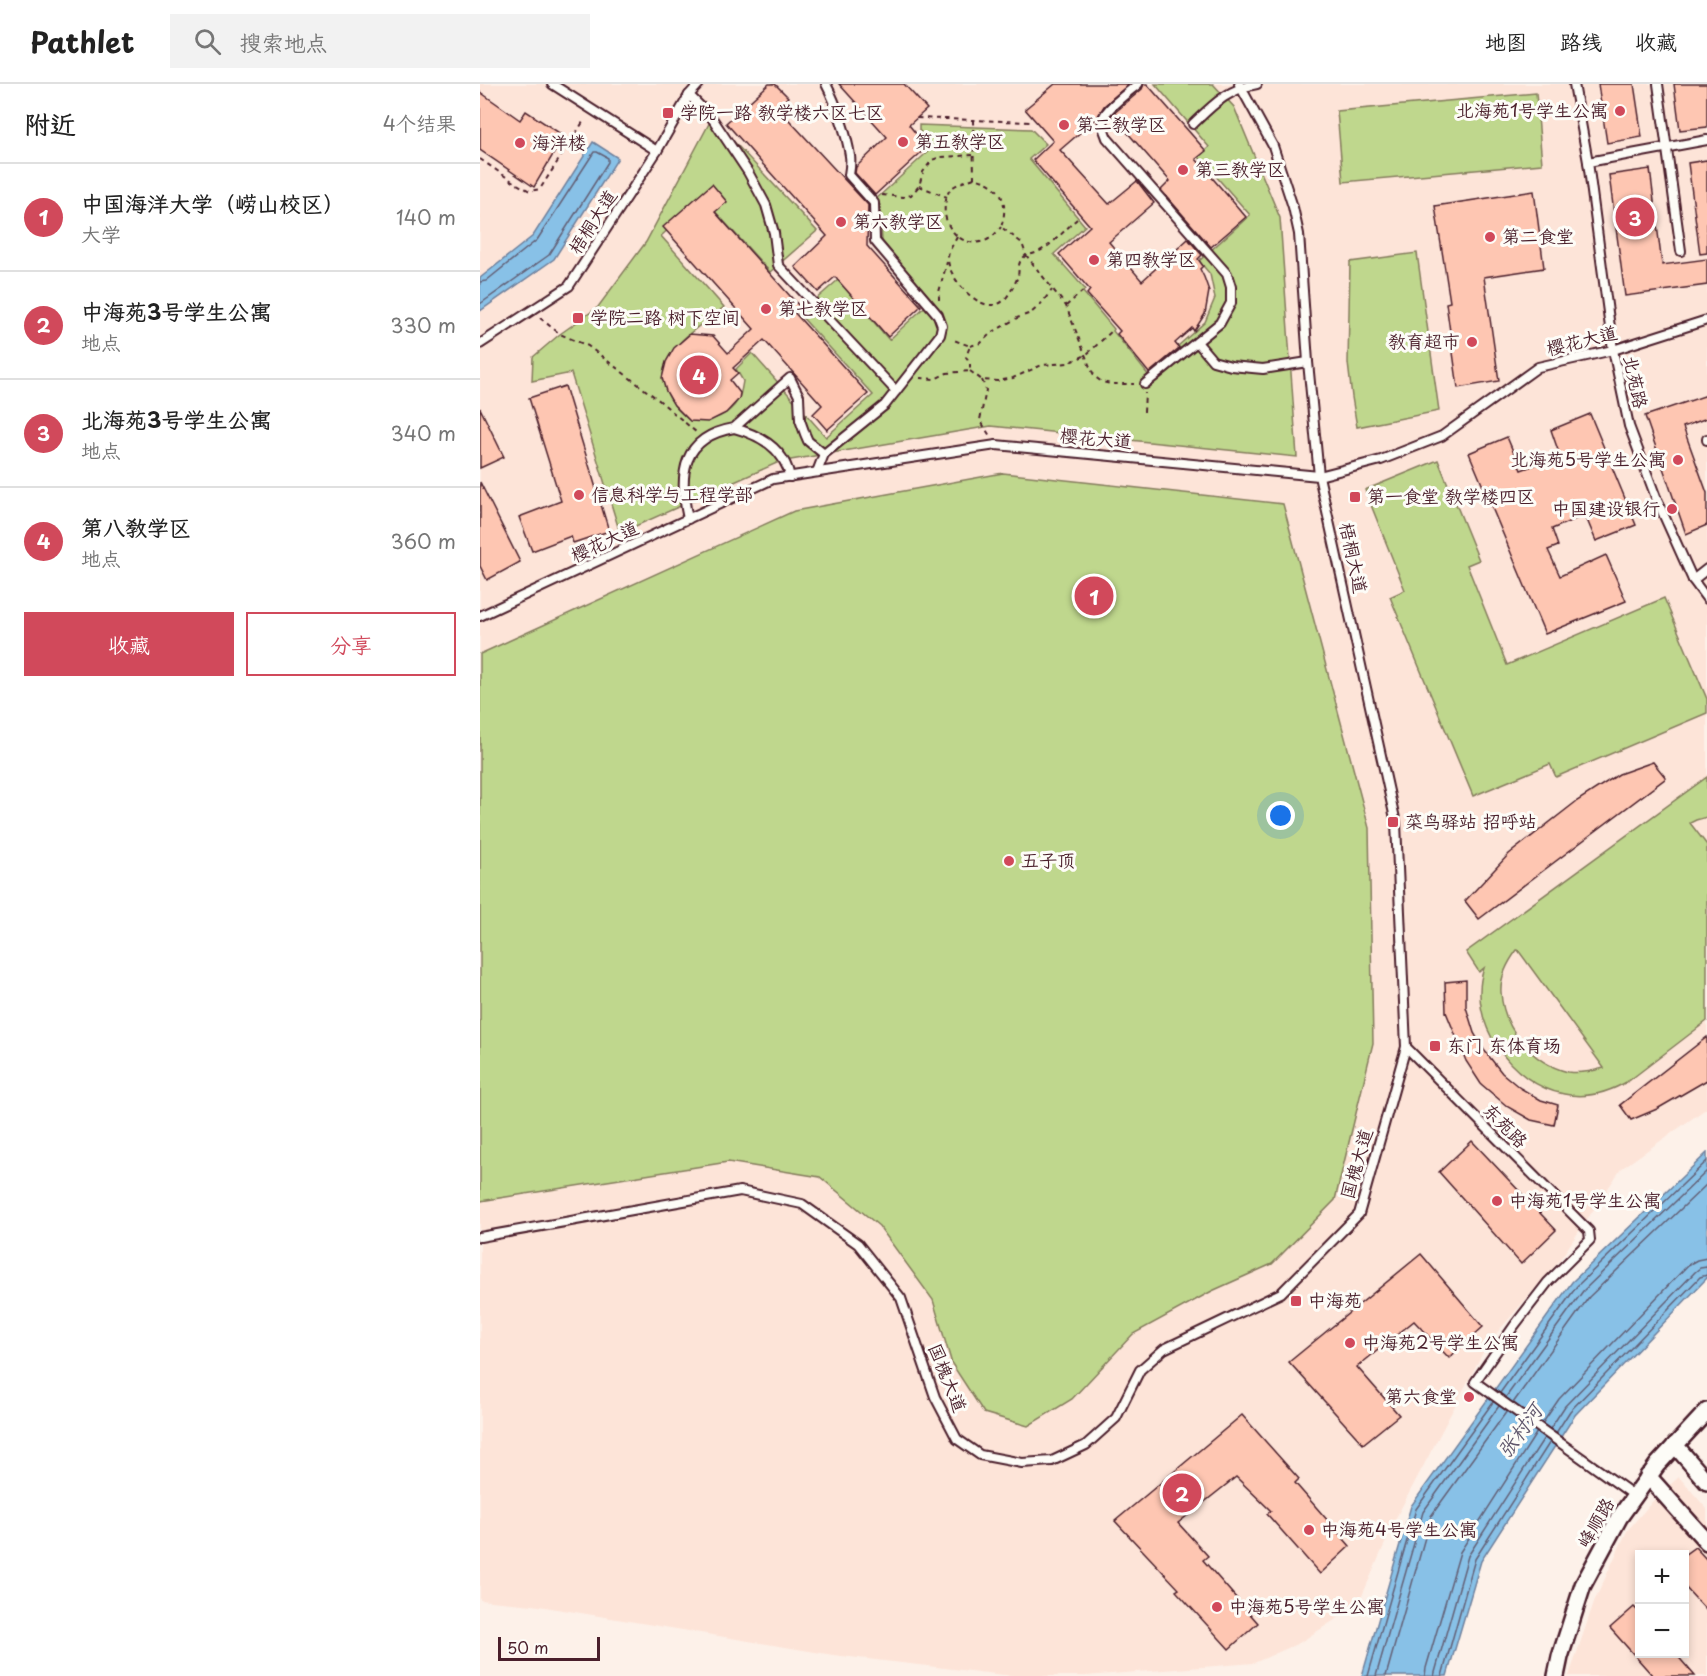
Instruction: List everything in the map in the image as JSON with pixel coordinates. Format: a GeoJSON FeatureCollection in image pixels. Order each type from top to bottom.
{"type":"FeatureCollection","features":[{"type":"Feature","properties":{"kind":"street","name":"峰顺路"},"geometry":{"type":"LineString","coordinates":[[1556,1676],[1583,1586],[1619,1518],[1648,1476],[1707,1411]]}},
{"type":"Feature","properties":{"kind":"street"},"geometry":{"type":"LineString","coordinates":[[1675,1445],[1707,1482]]}},
{"type":"Feature","properties":{"kind":"street"},"geometry":{"type":"LineString","coordinates":[[1648,1476],[1707,1542]]}},
{"type":"Feature","properties":{"kind":"lane"},"geometry":{"type":"LineString","coordinates":[[552,84],[657,151]]}},
{"type":"Feature","properties":{"kind":"lane","name":"梧桐大道"},"geometry":{"type":"LineString","coordinates":[[480,344],[569,286],[657,151],[688,95],[699,84]]}},
{"type":"Feature","properties":{"kind":"lane"},"geometry":{"type":"LineString","coordinates":[[817,472],[824,454],[885,405],[897,391],[939,335],[942,326],[938,315],[875,241],[874,203],[849,175],[850,156],[834,99],[826,84]]}},
{"type":"Feature","properties":{"kind":"lane"},"geometry":{"type":"LineString","coordinates":[[1138,84],[1107,111],[1102,119],[1107,138],[1227,274],[1231,287],[1231,303],[1220,323],[1145,384]]}},
{"type":"Feature","properties":{"kind":"lane"},"geometry":{"type":"LineString","coordinates":[[1193,124],[1220,98],[1241,85],[1257,84]]}},
{"type":"Feature","properties":{"kind":"lane","name":"北苑路"},"geometry":{"type":"LineString","coordinates":[[1574,84],[1588,162],[1614,350],[1629,426],[1657,500],[1693,580],[1707,599]]}},
{"type":"Feature","properties":{"kind":"lane"},"geometry":{"type":"LineString","coordinates":[[1658,84],[1681,251]]}},
{"type":"Feature","properties":{"kind":"lane","name":"梧桐大道"},"geometry":{"type":"LineString","coordinates":[[1241,85],[1273,146],[1293,207],[1299,234],[1319,476],[1396,823],[1406,1047]]}},
{"type":"Feature","properties":{"kind":"lane"},"geometry":{"type":"LineString","coordinates":[[688,95],[712,117],[748,172],[766,205],[774,232],[778,265],[897,391]]}},
{"type":"Feature","properties":{"kind":"lane"},"geometry":{"type":"LineString","coordinates":[[1588,162],[1707,140]]}},
{"type":"Feature","properties":{"kind":"lane","name":"樱花大道"},"geometry":{"type":"LineString","coordinates":[[480,616],[773,479],[996,445],[1319,476],[1381,460],[1442,436],[1538,367],[1614,350],[1707,320]]}},
{"type":"Feature","properties":{"kind":"lane"},"geometry":{"type":"LineString","coordinates":[[1197,342],[1213,361],[1231,366],[1263,369],[1308,362]]}},
{"type":"Feature","properties":{"kind":"lane"},"geometry":{"type":"LineString","coordinates":[[734,428],[790,378],[799,396],[800,420],[804,434],[808,441],[824,454]]}},
{"type":"Feature","properties":{"kind":"lane"},"geometry":{"type":"LineString","coordinates":[[688,519],[684,500],[686,461],[704,438],[720,430],[734,428],[750,432],[766,441],[777,450],[788,466],[790,477]]}},
{"type":"Feature","properties":{"kind":"lane"},"geometry":{"type":"LineString","coordinates":[[1693,580],[1707,569]]}},
{"type":"Feature","properties":{"kind":"lane","name":"东苑路"},"geometry":{"type":"LineString","coordinates":[[1406,1047],[1589,1231],[1590,1240],[1548,1282],[1475,1382],[1635,1496]]}},
{"type":"Feature","properties":{"kind":"lane","name":"国槐大道"},"geometry":{"type":"LineString","coordinates":[[480,1237],[740,1191],[802,1204],[858,1244],[901,1298],[935,1397],[957,1439],[980,1455],[1022,1463],[1052,1461],[1086,1444],[1116,1418],[1140,1370],[1164,1349],[1281,1293],[1359,1214],[1406,1047]]}},
{"type":"Feature","properties":{"kind":"path"},"geometry":{"type":"LineString","coordinates":[[480,159],[530,191],[540,189],[591,109]]}},
{"type":"Feature","properties":{"kind":"path"},"geometry":{"type":"LineString","coordinates":[[916,118],[1030,122]]}},
{"type":"Feature","properties":{"kind":"path"},"geometry":{"type":"LineString","coordinates":[[973,120],[974,178]]}},
{"type":"Feature","properties":{"kind":"path"},"geometry":{"type":"LineString","coordinates":[[872,201],[880,195],[904,197],[917,191],[923,172],[932,160],[974,154]]}},
{"type":"Feature","properties":{"kind":"path"},"geometry":{"type":"LineString","coordinates":[[974,178],[987,181],[998,190],[1003,200],[1004,210],[1001,227],[988,240],[978,242],[957,237],[948,227],[944,216],[949,192],[956,186],[974,178]]}},
{"type":"Feature","properties":{"kind":"path"},"geometry":{"type":"LineString","coordinates":[[919,186],[947,197]]}},
{"type":"Feature","properties":{"kind":"path"},"geometry":{"type":"LineString","coordinates":[[948,260],[957,282],[968,294],[979,302],[993,305],[1003,301],[1011,290],[1018,276],[1020,262],[1026,255],[1035,255],[1078,218]]}},
{"type":"Feature","properties":{"kind":"path"},"geometry":{"type":"LineString","coordinates":[[1001,227],[1023,243],[1026,255],[1066,306],[1095,377],[1111,384],[1145,384],[1144,412]]}},
{"type":"Feature","properties":{"kind":"path"},"geometry":{"type":"LineString","coordinates":[[938,315],[939,292],[951,248],[957,237]]}},
{"type":"Feature","properties":{"kind":"path"},"geometry":{"type":"LineString","coordinates":[[1066,306],[1085,289]]}},
{"type":"Feature","properties":{"kind":"path"},"geometry":{"type":"LineString","coordinates":[[939,335],[970,346],[981,343],[991,333],[1031,313],[1052,290]]}},
{"type":"Feature","properties":{"kind":"path"},"geometry":{"type":"LineString","coordinates":[[531,310],[560,334],[588,346],[704,438]]}},
{"type":"Feature","properties":{"kind":"path"},"geometry":{"type":"LineString","coordinates":[[910,374],[935,379],[947,373],[969,371],[982,380],[998,381],[1013,378],[1042,365],[1068,363],[1086,355],[1114,329]]}},
{"type":"Feature","properties":{"kind":"path"},"geometry":{"type":"LineString","coordinates":[[969,371],[970,362],[966,357],[970,346]]}},
{"type":"Feature","properties":{"kind":"path"},"geometry":{"type":"LineString","coordinates":[[982,380],[986,390],[980,420],[996,445]]}},
{"type":"Feature","properties":{"kind":"shaded area"},"geometry":{"type":"Polygon","coordinates":[[[480,84],[1707,84],[1707,1108],[1621,1169],[1559,1261],[1488,1343],[1397,1516],[1358,1605],[1299,1643],[1254,1663],[1085,1676],[1013,1676],[833,1655],[533,1605],[480,1600],[480,84]]]}},
{"type":"Feature","properties":{"kind":"shaded area"},"geometry":{"type":"Polygon","coordinates":[[[1679,1477],[1707,1509],[1707,1676],[1569,1676],[1594,1602],[1627,1531],[1658,1495],[1679,1477]]]}},
{"type":"Feature","properties":{"kind":"green space"},"geometry":{"type":"Polygon","coordinates":[[[1155,84],[1213,84],[1234,107],[1280,218],[1297,457],[991,426],[779,462],[620,533],[571,373],[532,381],[533,357],[598,307],[646,242],[712,118],[817,231],[770,272],[703,198],[661,236],[724,307],[675,348],[667,361],[663,374],[665,389],[676,407],[690,421],[717,418],[729,411],[738,400],[743,381],[736,369],[752,353],[826,437],[873,395],[799,314],[838,280],[889,340],[932,300],[882,241],[880,205],[876,199],[933,147],[919,130],[919,125],[1031,129],[1046,144],[1029,159],[1085,226],[1054,254],[1085,289],[1083,292],[1149,376],[1181,349],[1178,346],[1205,322],[1215,298],[1210,274],[1199,261],[1250,215],[1199,157],[1209,147],[1155,84]]]}},
{"type":"Feature","properties":{"kind":"green space"},"geometry":{"type":"Polygon","coordinates":[[[1536,93],[1542,164],[1343,182],[1337,111],[1536,93]]]}},
{"type":"Feature","properties":{"kind":"green space"},"geometry":{"type":"Polygon","coordinates":[[[1417,253],[1439,411],[1357,427],[1348,363],[1350,262],[1417,253]]]}},
{"type":"Feature","properties":{"kind":"green space"},"geometry":{"type":"Polygon","coordinates":[[[1438,460],[1479,560],[1467,565],[1507,665],[1664,598],[1707,699],[1707,713],[1556,777],[1550,764],[1473,796],[1390,597],[1405,590],[1365,490],[1438,460]]]}},
{"type":"Feature","properties":{"kind":"green space"},"geometry":{"type":"Polygon","coordinates":[[[1003,473],[1283,504],[1369,828],[1373,1043],[1335,1200],[1272,1264],[1212,1291],[1133,1334],[1072,1399],[1028,1426],[984,1413],[952,1364],[933,1300],[879,1226],[820,1177],[728,1162],[480,1201],[480,654],[794,511],[1003,473]]]}},
{"type":"Feature","properties":{"kind":"green space"},"geometry":{"type":"Polygon","coordinates":[[[1707,777],[1707,817],[1690,823],[1707,845],[1707,1021],[1630,1080],[1606,1091],[1581,1096],[1545,1088],[1527,1078],[1497,1047],[1487,1029],[1481,1009],[1480,988],[1484,968],[1479,972],[1466,952],[1707,777]],[[1518,950],[1505,970],[1501,992],[1507,1019],[1522,1042],[1543,1061],[1568,1072],[1604,1068],[1518,950]]]}},
{"type":"Feature","properties":{"kind":"water"},"geometry":{"type":"Polygon","coordinates":[[[593,142],[618,158],[554,259],[480,311],[480,278],[533,236],[593,142]]]}},
{"type":"Feature","properties":{"kind":"water","name":"张村河"},"geometry":{"type":"Polygon","coordinates":[[[1707,1153],[1707,1278],[1575,1415],[1481,1561],[1447,1676],[1362,1676],[1411,1506],[1572,1282],[1707,1153]]]}},
{"type":"Feature","properties":{"kind":"building","name":"第六教学区"},"geometry":{"type":"Polygon","coordinates":[[[769,84],[775,84],[788,97],[777,107],[868,205],[867,246],[921,306],[888,337],[835,277],[818,292],[795,267],[827,236],[726,123],[769,84]]]}},
{"type":"Feature","properties":{"kind":"building","name":"第五教学区"},"geometry":{"type":"Polygon","coordinates":[[[839,84],[904,84],[927,109],[909,125],[927,147],[875,195],[855,173],[856,167],[887,137],[839,84]]]}},
{"type":"Feature","properties":{"kind":"building","name":"第四教学区"},"geometry":{"type":"Polygon","coordinates":[[[1055,84],[1129,84],[1104,106],[1097,118],[1060,150],[1109,204],[1137,181],[1154,203],[1109,242],[1142,281],[1188,239],[1202,255],[1198,259],[1203,266],[1200,269],[1209,291],[1205,314],[1194,331],[1192,328],[1175,343],[1179,348],[1149,373],[1117,334],[1120,331],[1087,294],[1090,290],[1059,254],[1090,226],[1033,160],[1053,141],[1025,109],[1055,84]]]}},
{"type":"Feature","properties":{"kind":"building","name":"第三教学区"},"geometry":{"type":"Polygon","coordinates":[[[1144,84],[1147,84],[1206,151],[1196,159],[1246,217],[1211,247],[1161,190],[1170,181],[1112,115],[1142,89],[1144,84]]]}},
{"type":"Feature","properties":{"kind":"building","name":"北海苑1号学生公寓"},"geometry":{"type":"Polygon","coordinates":[[[1598,84],[1634,84],[1642,137],[1607,143],[1598,84]]]}},
{"type":"Feature","properties":{"kind":"building"},"geometry":{"type":"Polygon","coordinates":[[[1674,84],[1707,84],[1707,127],[1680,130],[1674,84]]]}},
{"type":"Feature","properties":{"kind":"building","name":"海洋楼"},"geometry":{"type":"Polygon","coordinates":[[[480,92],[520,120],[526,111],[564,136],[534,187],[480,150],[480,92]]]}},
{"type":"Feature","properties":{"kind":"building"},"geometry":{"type":"Polygon","coordinates":[[[1707,160],[1707,253],[1700,254],[1688,163],[1707,160]]]}},
{"type":"Feature","properties":{"kind":"building"},"geometry":{"type":"Polygon","coordinates":[[[1650,169],[1662,265],[1707,259],[1707,285],[1625,296],[1609,175],[1650,169]]]}},
{"type":"Feature","properties":{"kind":"building","name":"第七教学区"},"geometry":{"type":"Polygon","coordinates":[[[712,184],[727,202],[715,212],[799,306],[793,311],[868,394],[827,430],[813,414],[822,405],[764,340],[733,368],[738,373],[730,380],[740,393],[739,399],[726,413],[708,422],[690,421],[674,405],[666,391],[662,378],[666,362],[674,348],[690,334],[713,336],[728,353],[754,329],[663,227],[712,184]]]}},
{"type":"Feature","properties":{"kind":"building","name":"第二食堂"},"geometry":{"type":"Polygon","coordinates":[[[1534,191],[1544,268],[1484,277],[1499,381],[1458,388],[1446,303],[1450,302],[1435,206],[1534,191]]]}},
{"type":"Feature","properties":{"kind":"building","name":"信息科学与工程学部"},"geometry":{"type":"Polygon","coordinates":[[[565,386],[609,531],[573,543],[571,536],[532,551],[519,517],[561,501],[529,398],[565,386]]]}},
{"type":"Feature","properties":{"kind":"building","name":"北海苑5号学生公寓"},"geometry":{"type":"Polygon","coordinates":[[[1707,395],[1707,418],[1683,427],[1707,493],[1707,525],[1686,534],[1645,416],[1707,395]]]}},
{"type":"Feature","properties":{"kind":"building"},"geometry":{"type":"Polygon","coordinates":[[[480,408],[504,457],[480,468],[480,408]]]}},
{"type":"Feature","properties":{"kind":"building"},"geometry":{"type":"Polygon","coordinates":[[[1590,414],[1636,525],[1596,541],[1585,515],[1552,529],[1558,546],[1548,550],[1560,576],[1606,555],[1626,601],[1545,634],[1469,453],[1507,437],[1521,470],[1560,456],[1551,430],[1590,414]]]}},
{"type":"Feature","properties":{"kind":"building"},"geometry":{"type":"Polygon","coordinates":[[[480,482],[520,562],[487,580],[480,566],[480,482]]]}},
{"type":"Feature","properties":{"kind":"building"},"geometry":{"type":"Polygon","coordinates":[[[1653,762],[1666,778],[1479,919],[1465,901],[1509,854],[1577,801],[1619,774],[1653,762]]]}},
{"type":"Feature","properties":{"kind":"building"},"geometry":{"type":"Polygon","coordinates":[[[1466,980],[1466,1007],[1474,1033],[1484,1050],[1502,1073],[1520,1088],[1541,1100],[1558,1105],[1554,1125],[1531,1120],[1508,1107],[1481,1084],[1466,1061],[1446,1012],[1445,982],[1466,980]]]}},
{"type":"Feature","properties":{"kind":"building"},"geometry":{"type":"Polygon","coordinates":[[[1707,1037],[1707,1080],[1657,1109],[1631,1120],[1620,1105],[1707,1037]]]}},
{"type":"Feature","properties":{"kind":"building","name":"中海苑1号学生公寓"},"geometry":{"type":"Polygon","coordinates":[[[1472,1141],[1556,1230],[1521,1264],[1439,1172],[1472,1141]]]}},
{"type":"Feature","properties":{"kind":"building","name":"中海苑2号学生公寓"},"geometry":{"type":"Polygon","coordinates":[[[1421,1254],[1483,1327],[1449,1358],[1414,1321],[1357,1367],[1399,1415],[1363,1444],[1289,1362],[1421,1254]]]}},
{"type":"Feature","properties":{"kind":"building"},"geometry":{"type":"Polygon","coordinates":[[[1242,1415],[1299,1479],[1295,1483],[1350,1546],[1320,1574],[1267,1514],[1271,1511],[1236,1477],[1178,1523],[1208,1556],[1203,1560],[1258,1623],[1229,1649],[1176,1591],[1179,1589],[1115,1521],[1242,1415]]]}},
{"type":"Feature","properties":{"kind":"building"},"geometry":{"type":"Polygon","coordinates":[[[1695,1547],[1707,1560],[1707,1611],[1689,1591],[1689,1551],[1695,1547]]]}},
{"type":"Feature","properties":{"kind":"building"},"geometry":{"type":"Polygon","coordinates":[[[1635,1608],[1635,1656],[1610,1628],[1635,1608]]]}},
{"type":"Feature","properties":{"kind":"building"},"geometry":{"type":"Polygon","coordinates":[[[1637,1658],[1679,1658],[1695,1676],[1653,1676],[1637,1658]]]}},
{"type":"Feature","properties":{"kind":"place","name":"北海苑1号学生公寓"},"geometry":{"type":"Point","coordinates":[1620,111]}},
{"type":"Feature","properties":{"kind":"place","name":"学院一路 教学楼六区七区"},"geometry":{"type":"Point","coordinates":[668,113]}},
{"type":"Feature","properties":{"kind":"place","name":"第二教学区"},"geometry":{"type":"Point","coordinates":[1064,125]}},
{"type":"Feature","properties":{"kind":"place","name":"第五教学区"},"geometry":{"type":"Point","coordinates":[903,142]}},
{"type":"Feature","properties":{"kind":"place","name":"海洋楼"},"geometry":{"type":"Point","coordinates":[520,143]}},
{"type":"Feature","properties":{"kind":"place","name":"第三教学区"},"geometry":{"type":"Point","coordinates":[1183,170]}},
{"type":"Feature","properties":{"kind":"place","name":"北海苑3号学生公寓"},"geometry":{"type":"Point","coordinates":[1635,217]}},
{"type":"Feature","properties":{"kind":"place","name":"第六教学区"},"geometry":{"type":"Point","coordinates":[841,222]}},
{"type":"Feature","properties":{"kind":"place","name":"第二食堂"},"geometry":{"type":"Point","coordinates":[1490,237]}},
{"type":"Feature","properties":{"kind":"place","name":"第四教学区"},"geometry":{"type":"Point","coordinates":[1094,260]}},
{"type":"Feature","properties":{"kind":"place","name":"第七教学区"},"geometry":{"type":"Point","coordinates":[766,309]}},
{"type":"Feature","properties":{"kind":"place","name":"学院二路 树下空间"},"geometry":{"type":"Point","coordinates":[578,318]}},
{"type":"Feature","properties":{"kind":"place","name":"教育超市"},"geometry":{"type":"Point","coordinates":[1472,342]}},
{"type":"Feature","properties":{"kind":"place","name":"第八教学区"},"geometry":{"type":"Point","coordinates":[699,375]}},
{"type":"Feature","properties":{"kind":"place","name":"北海苑5号学生公寓"},"geometry":{"type":"Point","coordinates":[1678,460]}},
{"type":"Feature","properties":{"kind":"place","name":"信息科学与工程学部"},"geometry":{"type":"Point","coordinates":[579,495]}},
{"type":"Feature","properties":{"kind":"place","name":"第一食堂 教学楼四区"},"geometry":{"type":"Point","coordinates":[1355,497]}},
{"type":"Feature","properties":{"kind":"place","name":"中国建设银行"},"geometry":{"type":"Point","coordinates":[1672,509]}},
{"type":"Feature","properties":{"kind":"place","name":"中国海洋大学（崂山校区）"},"geometry":{"type":"Point","coordinates":[1094,596]}},
{"type":"Feature","properties":{"kind":"place","name":"菜鸟驿站 招呼站"},"geometry":{"type":"Point","coordinates":[1393,822]}},
{"type":"Feature","properties":{"kind":"place","name":"五子顶"},"geometry":{"type":"Point","coordinates":[1009,861]}},
{"type":"Feature","properties":{"kind":"place","name":"东门 东体育场"},"geometry":{"type":"Point","coordinates":[1435,1046]}},
{"type":"Feature","properties":{"kind":"place","name":"中海苑1号学生公寓"},"geometry":{"type":"Point","coordinates":[1497,1201]}},
{"type":"Feature","properties":{"kind":"place","name":"中海苑"},"geometry":{"type":"Point","coordinates":[1296,1301]}},
{"type":"Feature","properties":{"kind":"place","name":"中海苑2号学生公寓"},"geometry":{"type":"Point","coordinates":[1350,1343]}},
{"type":"Feature","properties":{"kind":"place","name":"第六食堂"},"geometry":{"type":"Point","coordinates":[1469,1397]}},
{"type":"Feature","properties":{"kind":"place","name":"中海苑3号学生公寓"},"geometry":{"type":"Point","coordinates":[1182,1493]}},
{"type":"Feature","properties":{"kind":"place","name":"中海苑4号学生公寓"},"geometry":{"type":"Point","coordinates":[1309,1530]}},
{"type":"Feature","properties":{"kind":"place","name":"中海苑5号学生公寓"},"geometry":{"type":"Point","coordinates":[1217,1607]}}]}
